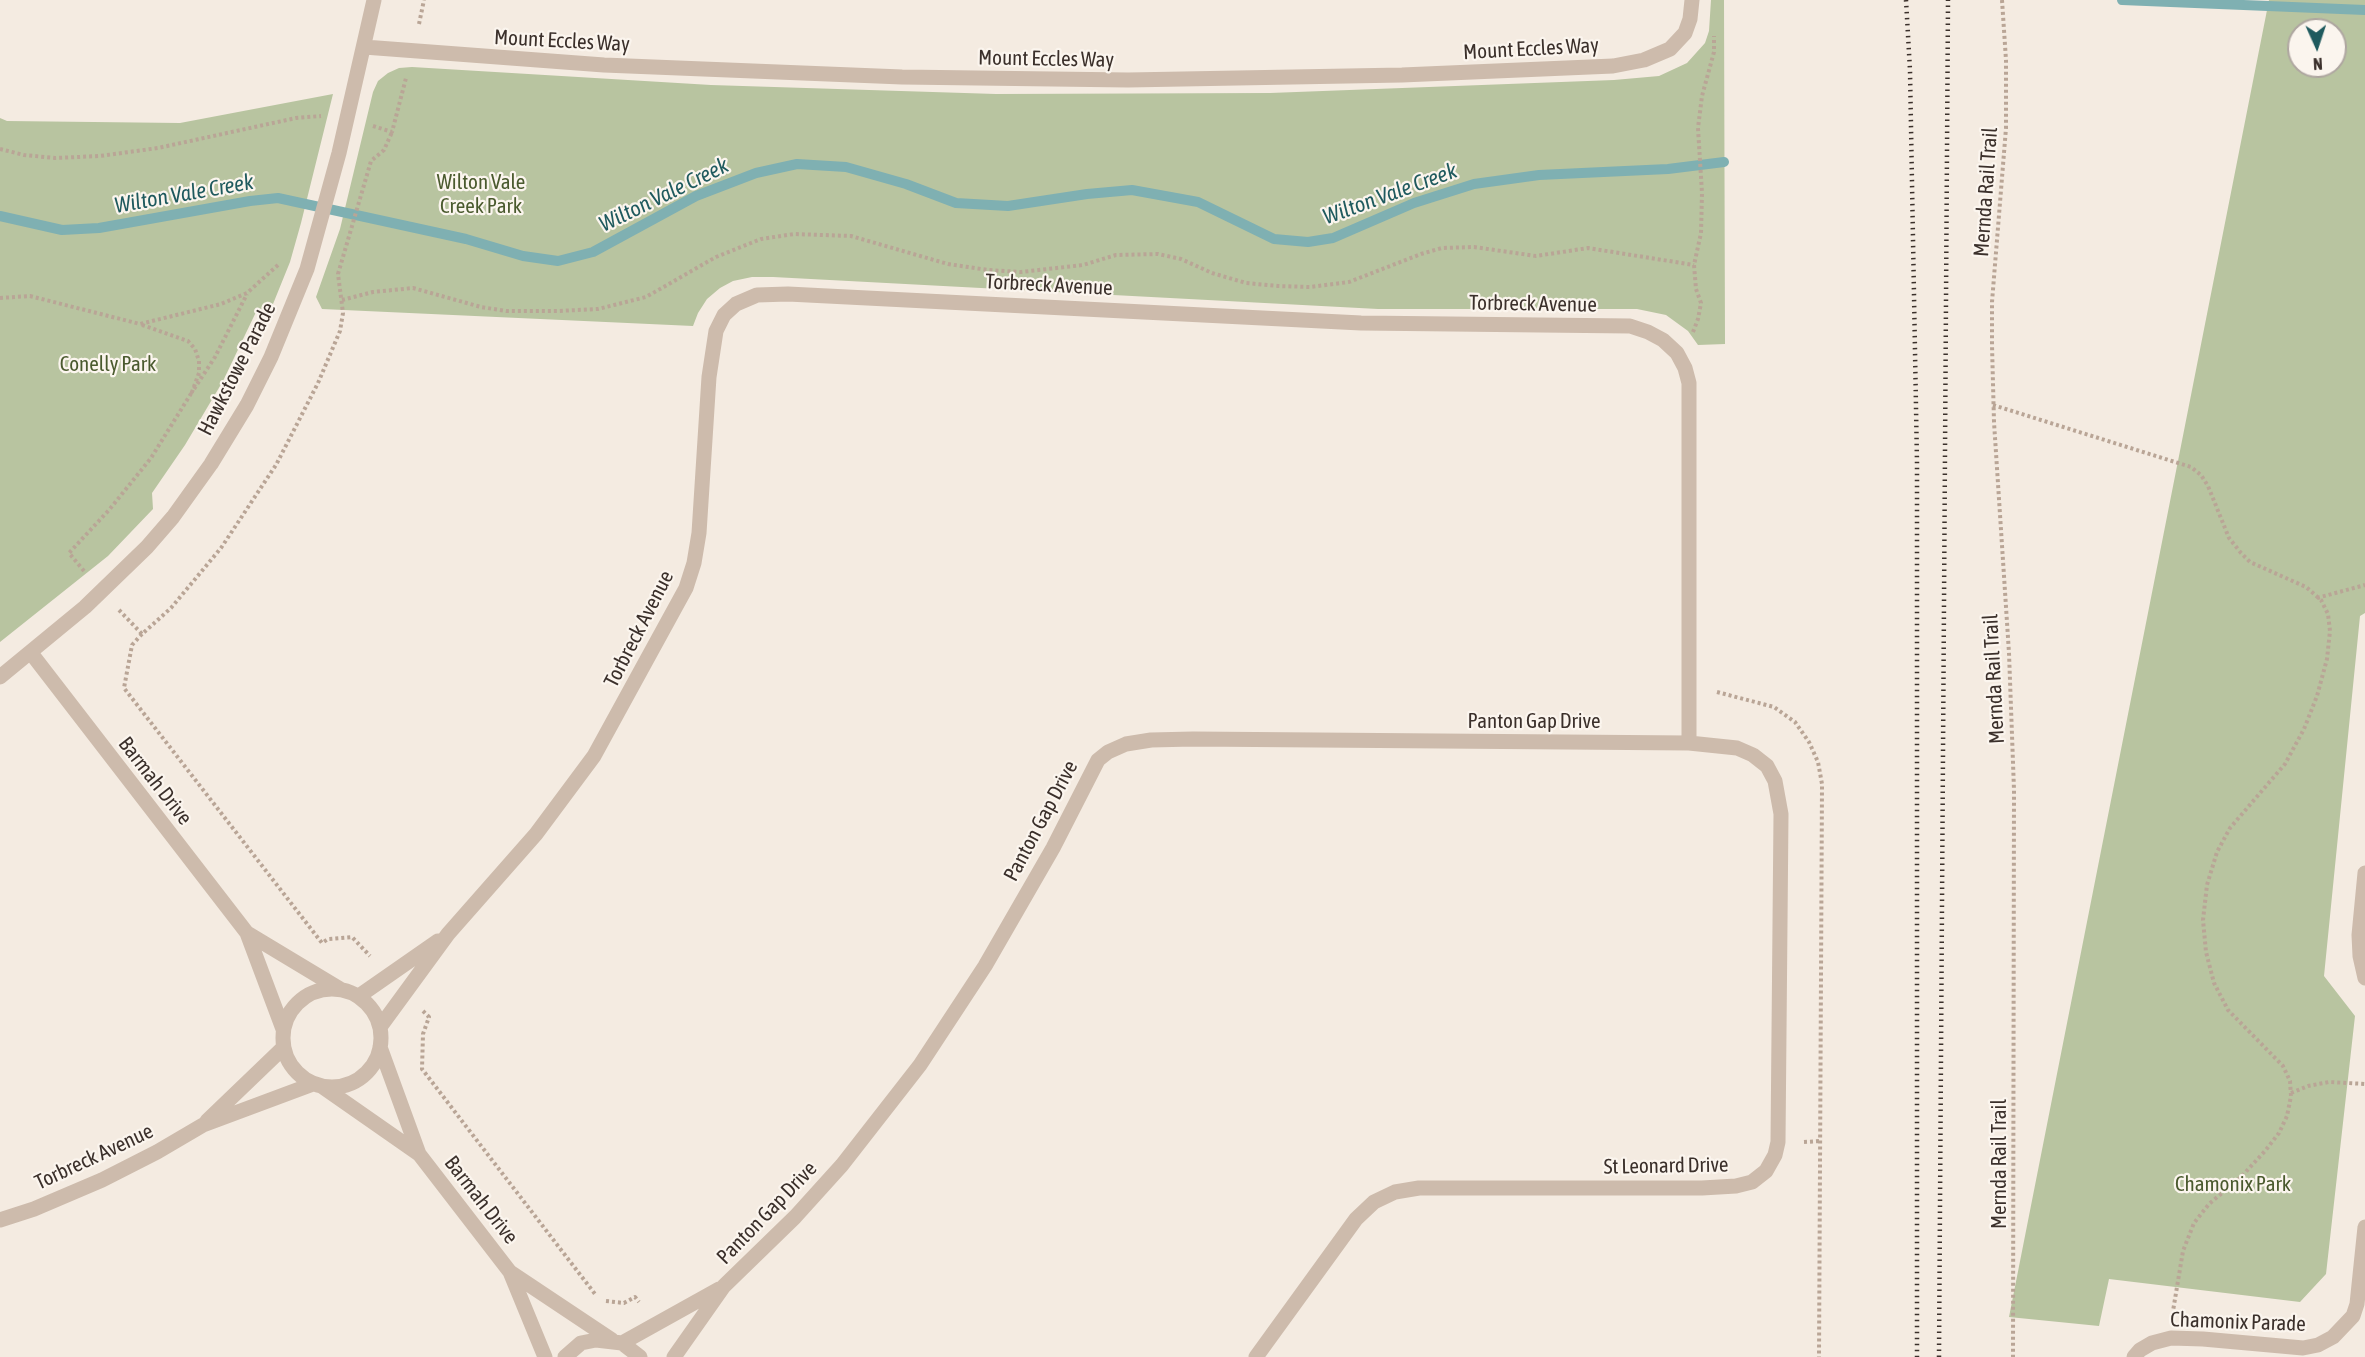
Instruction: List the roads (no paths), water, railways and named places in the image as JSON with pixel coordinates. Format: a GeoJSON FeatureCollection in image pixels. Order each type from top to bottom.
{"type":"FeatureCollection","features":[{"type":"Feature","properties":{"kind":"street","name":"Hawkstowe Parade"},"geometry":{"type":"LineString","coordinates":[[0,677],[85,607],[147,547],[211,464],[247,405],[307,269],[339,153],[374,0]]}},
{"type":"Feature","properties":{"kind":"street","name":"Mount Eccles Way"},"geometry":{"type":"LineString","coordinates":[[364,47],[604,65],[778,74],[1007,80],[1390,76],[1570,68],[1644,60],[1670,50],[1685,33],[1690,19],[1692,0]]}},
{"type":"Feature","properties":{"kind":"street","name":"Torbreck Avenue"},"geometry":{"type":"LineString","coordinates":[[380,1028],[448,934],[536,834],[594,756],[648,662],[686,588],[694,563],[699,533],[712,345],[716,331],[724,315],[736,304],[757,295],[788,294],[1361,323],[1629,326],[1663,340],[1677,353],[1687,376],[1690,407],[1689,743]]}},
{"type":"Feature","properties":{"kind":"street","name":"Barmah Drive"},"geometry":{"type":"LineString","coordinates":[[31,653],[248,933],[283,1029]]}},
{"type":"Feature","properties":{"kind":"street","name":"Panton Gap Drive"},"geometry":{"type":"LineString","coordinates":[[674,1357],[724,1287],[795,1217],[842,1165],[920,1065],[985,966],[1053,848],[1098,760],[1108,752],[1126,744],[1151,740],[1689,743]]}},
{"type":"Feature","properties":{"kind":"street","name":"St Leonard Drive"},"geometry":{"type":"LineString","coordinates":[[1256,1357],[1356,1219],[1374,1202],[1395,1192],[1419,1188],[1702,1188],[1736,1186],[1752,1182],[1766,1171],[1775,1155],[1778,1142],[1779,796],[1775,781],[1767,766],[1753,754],[1737,748],[1689,743]]}},
{"type":"Feature","properties":{"kind":"street"},"geometry":{"type":"LineString","coordinates":[[2365,873],[2360,935],[2360,956],[2365,978]]}},
{"type":"Feature","properties":{"kind":"street","name":"Barmah Drive"},"geometry":{"type":"LineString","coordinates":[[248,933],[341,989]]}},
{"type":"Feature","properties":{"kind":"street","name":"Torbreck Avenue"},"geometry":{"type":"LineString","coordinates":[[358,996],[448,934]]}},
{"type":"Feature","properties":{"kind":"street"},"geometry":{"type":"LineString","coordinates":[[325,989],[341,989],[358,996],[376,1015],[380,1028],[380,1047],[375,1062],[366,1074],[353,1083],[338,1087],[318,1085],[299,1076],[289,1063],[283,1048],[283,1029],[288,1014],[297,1002],[310,993],[325,989]]}},
{"type":"Feature","properties":{"kind":"street","name":"Barmah Drive"},"geometry":{"type":"LineString","coordinates":[[380,1047],[419,1154],[510,1272],[545,1357]]}},
{"type":"Feature","properties":{"kind":"street","name":"Torbreck Avenue"},"geometry":{"type":"LineString","coordinates":[[203,1125],[283,1048]]}},
{"type":"Feature","properties":{"kind":"street","name":"Barmah Drive"},"geometry":{"type":"LineString","coordinates":[[318,1085],[419,1154]]}},
{"type":"Feature","properties":{"kind":"street","name":"Torbreck Avenue"},"geometry":{"type":"LineString","coordinates":[[0,1221],[102,1180],[203,1125],[318,1085]]}},
{"type":"Feature","properties":{"kind":"street","name":"Chamonix Parade"},"geometry":{"type":"LineString","coordinates":[[2134,1357],[2140,1350],[2152,1343],[2170,1338],[2303,1348],[2318,1345],[2333,1337],[2344,1327],[2355,1310],[2365,1227]]}},
{"type":"Feature","properties":{"kind":"street","name":"Barmah Drive"},"geometry":{"type":"LineString","coordinates":[[510,1272],[634,1350],[640,1357]]}},
{"type":"Feature","properties":{"kind":"street","name":"Panton Gap Drive"},"geometry":{"type":"LineString","coordinates":[[617,1341],[724,1287]]}},
{"type":"Feature","properties":{"kind":"street"},"geometry":{"type":"LineString","coordinates":[[565,1357],[581,1343],[596,1340],[617,1341]]}},
{"type":"Feature","properties":{"kind":"waterway","name":"Wilton Vale Creek"},"geometry":{"type":"LineString","coordinates":[[2122,0],[2365,10]]}},
{"type":"Feature","properties":{"kind":"waterway","name":"Wilton Vale Creek"},"geometry":{"type":"LineString","coordinates":[[0,216],[62,230],[99,228],[278,198],[466,239],[523,256],[558,261],[593,252],[696,196],[756,173],[797,164],[846,167],[906,184],[956,203],[1008,206],[1132,190],[1198,202],[1274,239],[1308,242],[1333,238],[1414,203],[1474,184],[1539,175],[1668,169],[1724,162]]}},
{"type":"Feature","properties":{"kind":"railway"},"geometry":{"type":"LineString","coordinates":[[1906,0],[1910,70],[1917,463],[1917,1357]]}},
{"type":"Feature","properties":{"kind":"railway"},"geometry":{"type":"LineString","coordinates":[[1939,1357],[1948,0]]}},
{"type":"Feature","properties":{"kind":"park label","name":"Wilton Vale Creek Park"},"geometry":{"type":"Point","coordinates":[481,194]}},
{"type":"Feature","properties":{"kind":"park label","name":"Conelly Park"},"geometry":{"type":"Point","coordinates":[108,364]}},
{"type":"Feature","properties":{"kind":"park label","name":"Chamonix Park"},"geometry":{"type":"Point","coordinates":[2233,1184]}}]}
